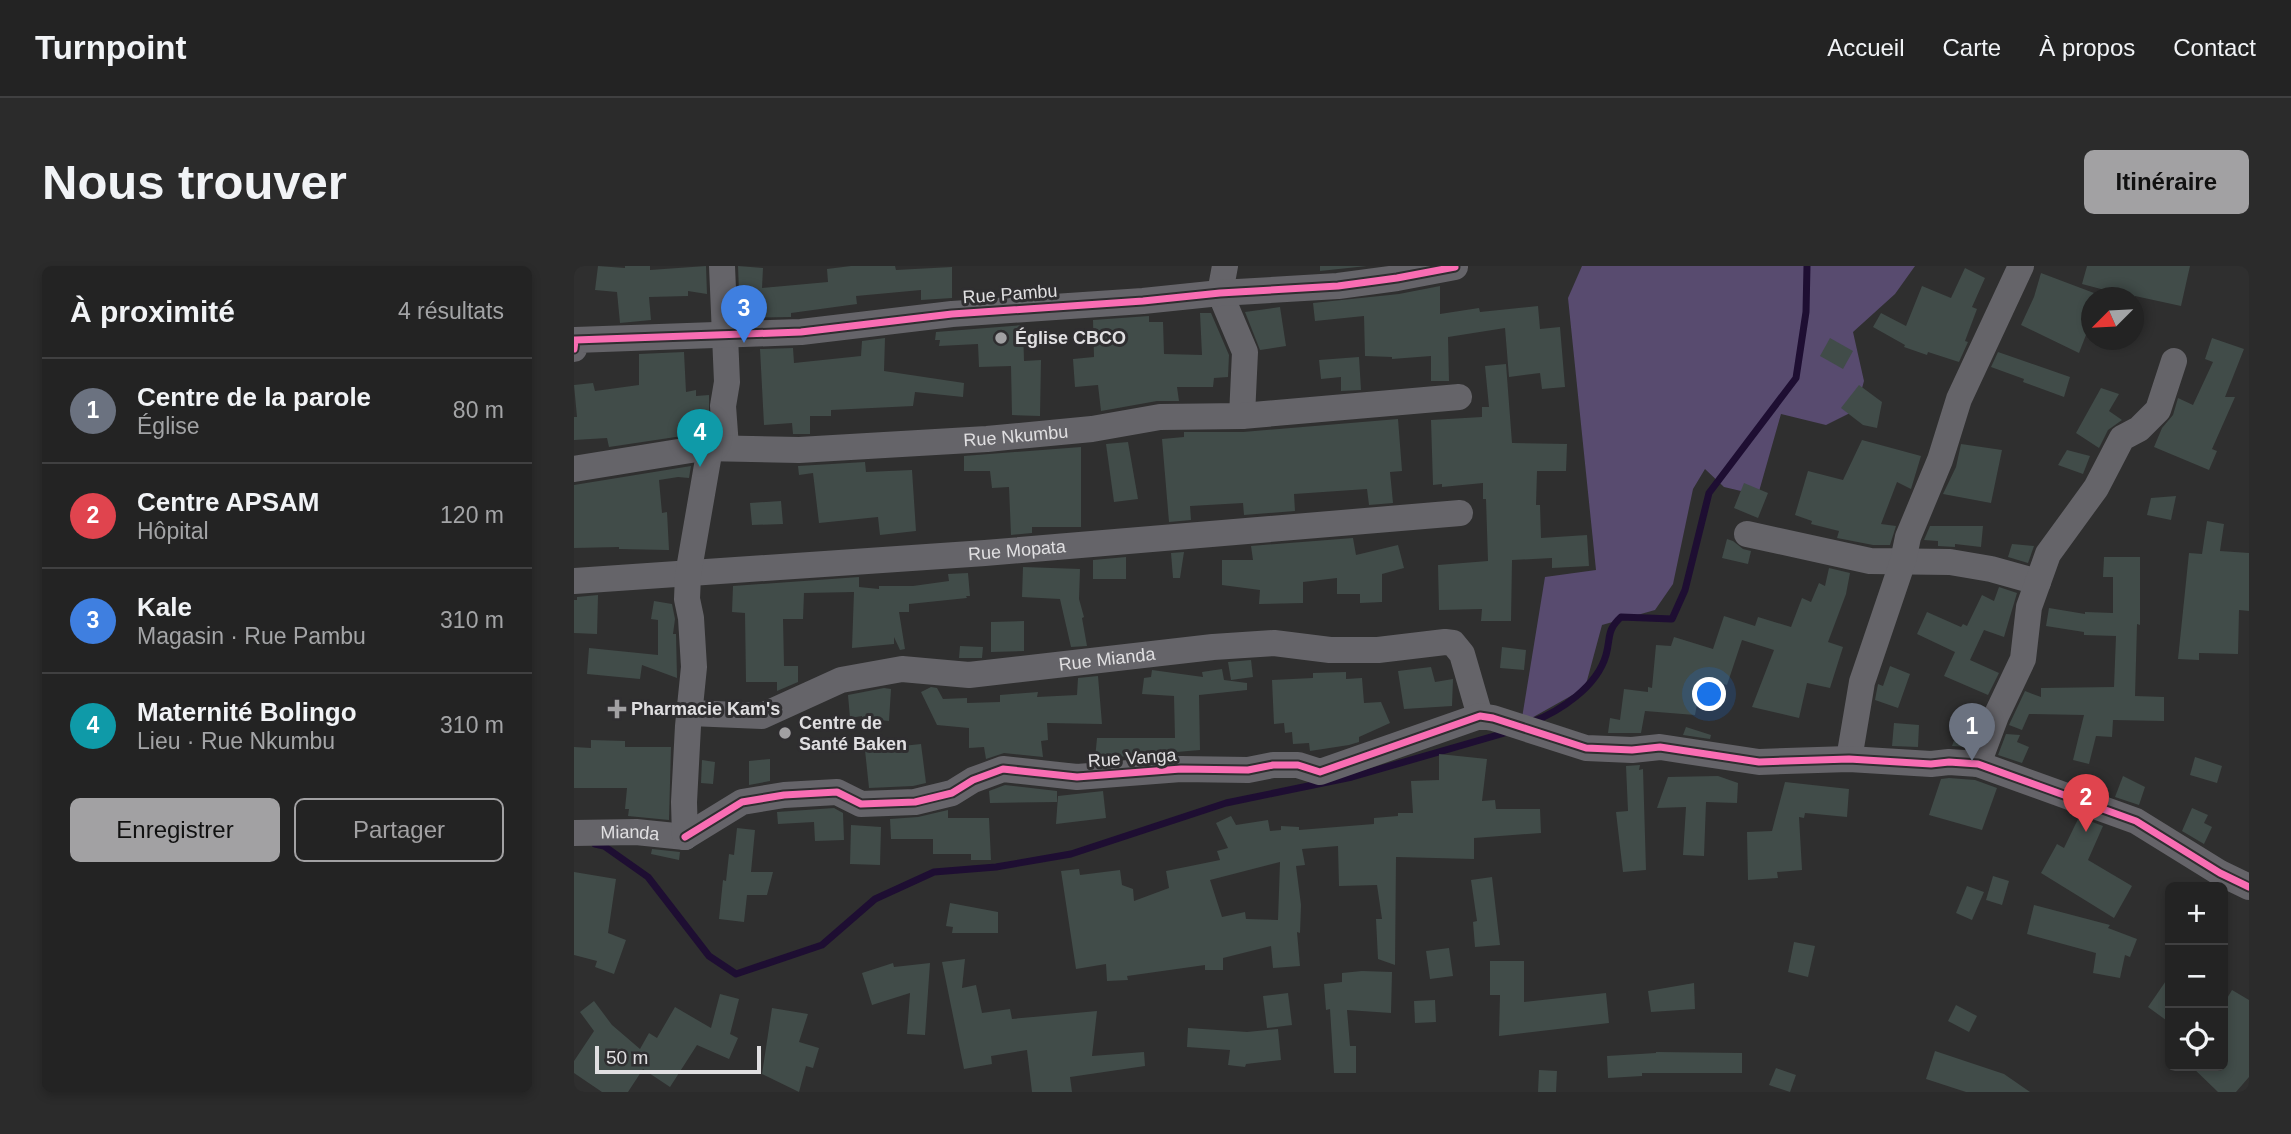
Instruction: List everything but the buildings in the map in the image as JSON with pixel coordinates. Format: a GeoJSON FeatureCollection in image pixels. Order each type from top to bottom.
{"type":"FeatureCollection","features":[{"type":"Feature","properties":{"kind":"street"},"geometry":{"type":"LineString","coordinates":[[685,837],[684,802],[694,667],[687,599],[688,575],[718,448],[727,382],[722,266]]}},
{"type":"Feature","properties":{"kind":"street"},"geometry":{"type":"LineString","coordinates":[[1225,266],[1220,293],[1245,352],[1242,416]]}},
{"type":"Feature","properties":{"kind":"street"},"geometry":{"type":"LineString","coordinates":[[1849,759],[1862,682],[1903,561],[1908,537],[1940,460],[1959,399],[2021,266]]}},
{"type":"Feature","properties":{"kind":"street","name":"Rue Pambu"},"geometry":{"type":"LineString","coordinates":[[574,349],[574,340],[800,332],[951,314],[1338,286],[1455,267]]}},
{"type":"Feature","properties":{"kind":"street"},"geometry":{"type":"LineString","coordinates":[[1978,764],[1996,716],[2023,659],[2029,607],[2048,554],[2096,488],[2122,438],[2138,429],[2158,410],[2174,361]]}},
{"type":"Feature","properties":{"kind":"street","name":"Rue Nkumbu"},"geometry":{"type":"LineString","coordinates":[[574,469],[718,448],[799,450],[987,439],[1092,429],[1160,417],[1242,416],[1459,397]]}},
{"type":"Feature","properties":{"kind":"street","name":"Rue Mopata"},"geometry":{"type":"LineString","coordinates":[[574,581],[688,575],[1460,513]]}},
{"type":"Feature","properties":{"kind":"street"},"geometry":{"type":"LineString","coordinates":[[1747,534],[1870,561],[1950,562],[1991,569],[2038,582]]}},
{"type":"Feature","properties":{"kind":"street","name":"Rue Mianda"},"geometry":{"type":"LineString","coordinates":[[690,713],[762,716],[841,680],[902,669],[969,675],[1273,643],[1330,650],[1378,650],[1446,642],[1453,643],[1462,653],[1480,716]]}},
{"type":"Feature","properties":{"kind":"street"},"geometry":{"type":"LineString","coordinates":[[1480,716],[1586,748],[1632,750],[1660,747],[1759,762],[1849,759],[1978,764],[2136,821],[2220,873],[2249,887]]}},
{"type":"Feature","properties":{"kind":"street","name":"Rue Vanga"},"geometry":{"type":"LineString","coordinates":[[685,837],[742,802],[784,795],[837,792],[861,804],[915,802],[952,793],[973,780],[1003,769],[1077,777],[1181,769],[1248,770],[1273,765],[1298,765],[1320,772],[1480,716]]}},
{"type":"Feature","properties":{"kind":"street","name":"Mianda"},"geometry":{"type":"LineString","coordinates":[[574,832],[636,832],[685,837]]}},
{"type":"Feature","properties":{"kind":"shaded area"},"geometry":{"type":"Polygon","coordinates":[[[1582,266],[1915,266],[1895,294],[1853,332],[1864,381],[1856,410],[1826,425],[1781,414],[1758,495],[1724,487],[1705,469],[1693,489],[1673,584],[1655,610],[1602,625],[1585,688],[1521,724],[1545,577],[1596,570],[1568,298],[1582,266]]]}},
{"type":"Feature","properties":{"kind":"waterway"},"geometry":{"type":"LineString","coordinates":[[1532,722],[1565,704],[1595,677],[1606,655],[1611,630],[1621,617],[1672,619],[1685,590],[1709,493],[1796,378],[1806,312],[1807,266]]}},
{"type":"Feature","properties":{"kind":"waterway"},"geometry":{"type":"LineString","coordinates":[[595,844],[604,846],[648,877],[709,956],[736,974],[822,945],[875,899],[934,872],[996,867],[1071,854],[1226,803],[1352,777],[1508,732]]}},
{"type":"Feature","properties":{"kind":"cycle path"},"geometry":{"type":"LineString","coordinates":[[574,349],[575,340],[801,332],[952,314],[1338,286],[1455,267]]}},
{"type":"Feature","properties":{"kind":"cycle path"},"geometry":{"type":"LineString","coordinates":[[685,837],[742,802],[784,795],[837,792],[861,804],[915,802],[952,793],[973,780],[1003,769],[1077,777],[1181,769],[1248,770],[1273,765],[1298,765],[1320,772],[1480,716],[1586,748],[1632,750],[1660,747],[1759,762],[1849,759],[1978,764],[2136,821],[2220,873],[2249,887]]}},
{"type":"Feature","properties":{"kind":"place","name":"Église CBCO"},"geometry":{"type":"Point","coordinates":[1001,338]}},
{"type":"Feature","properties":{"kind":"place","name":"Kale"},"geometry":{"type":"Point","coordinates":[744,343]}},
{"type":"Feature","properties":{"kind":"place","name":"Maternité Bolingo"},"geometry":{"type":"Point","coordinates":[700,467]}},
{"type":"Feature","properties":{"kind":"place","name":"Pharmacie Kam's"},"geometry":{"type":"Point","coordinates":[617,709]}},
{"type":"Feature","properties":{"kind":"place","name":"Centre de Santé Baken"},"geometry":{"type":"Point","coordinates":[785,733]}},
{"type":"Feature","properties":{"kind":"place","name":"Centre de la parole"},"geometry":{"type":"Point","coordinates":[1972,761]}},
{"type":"Feature","properties":{"kind":"place","name":"Centre APSAM"},"geometry":{"type":"Point","coordinates":[2086,832]}}]}
